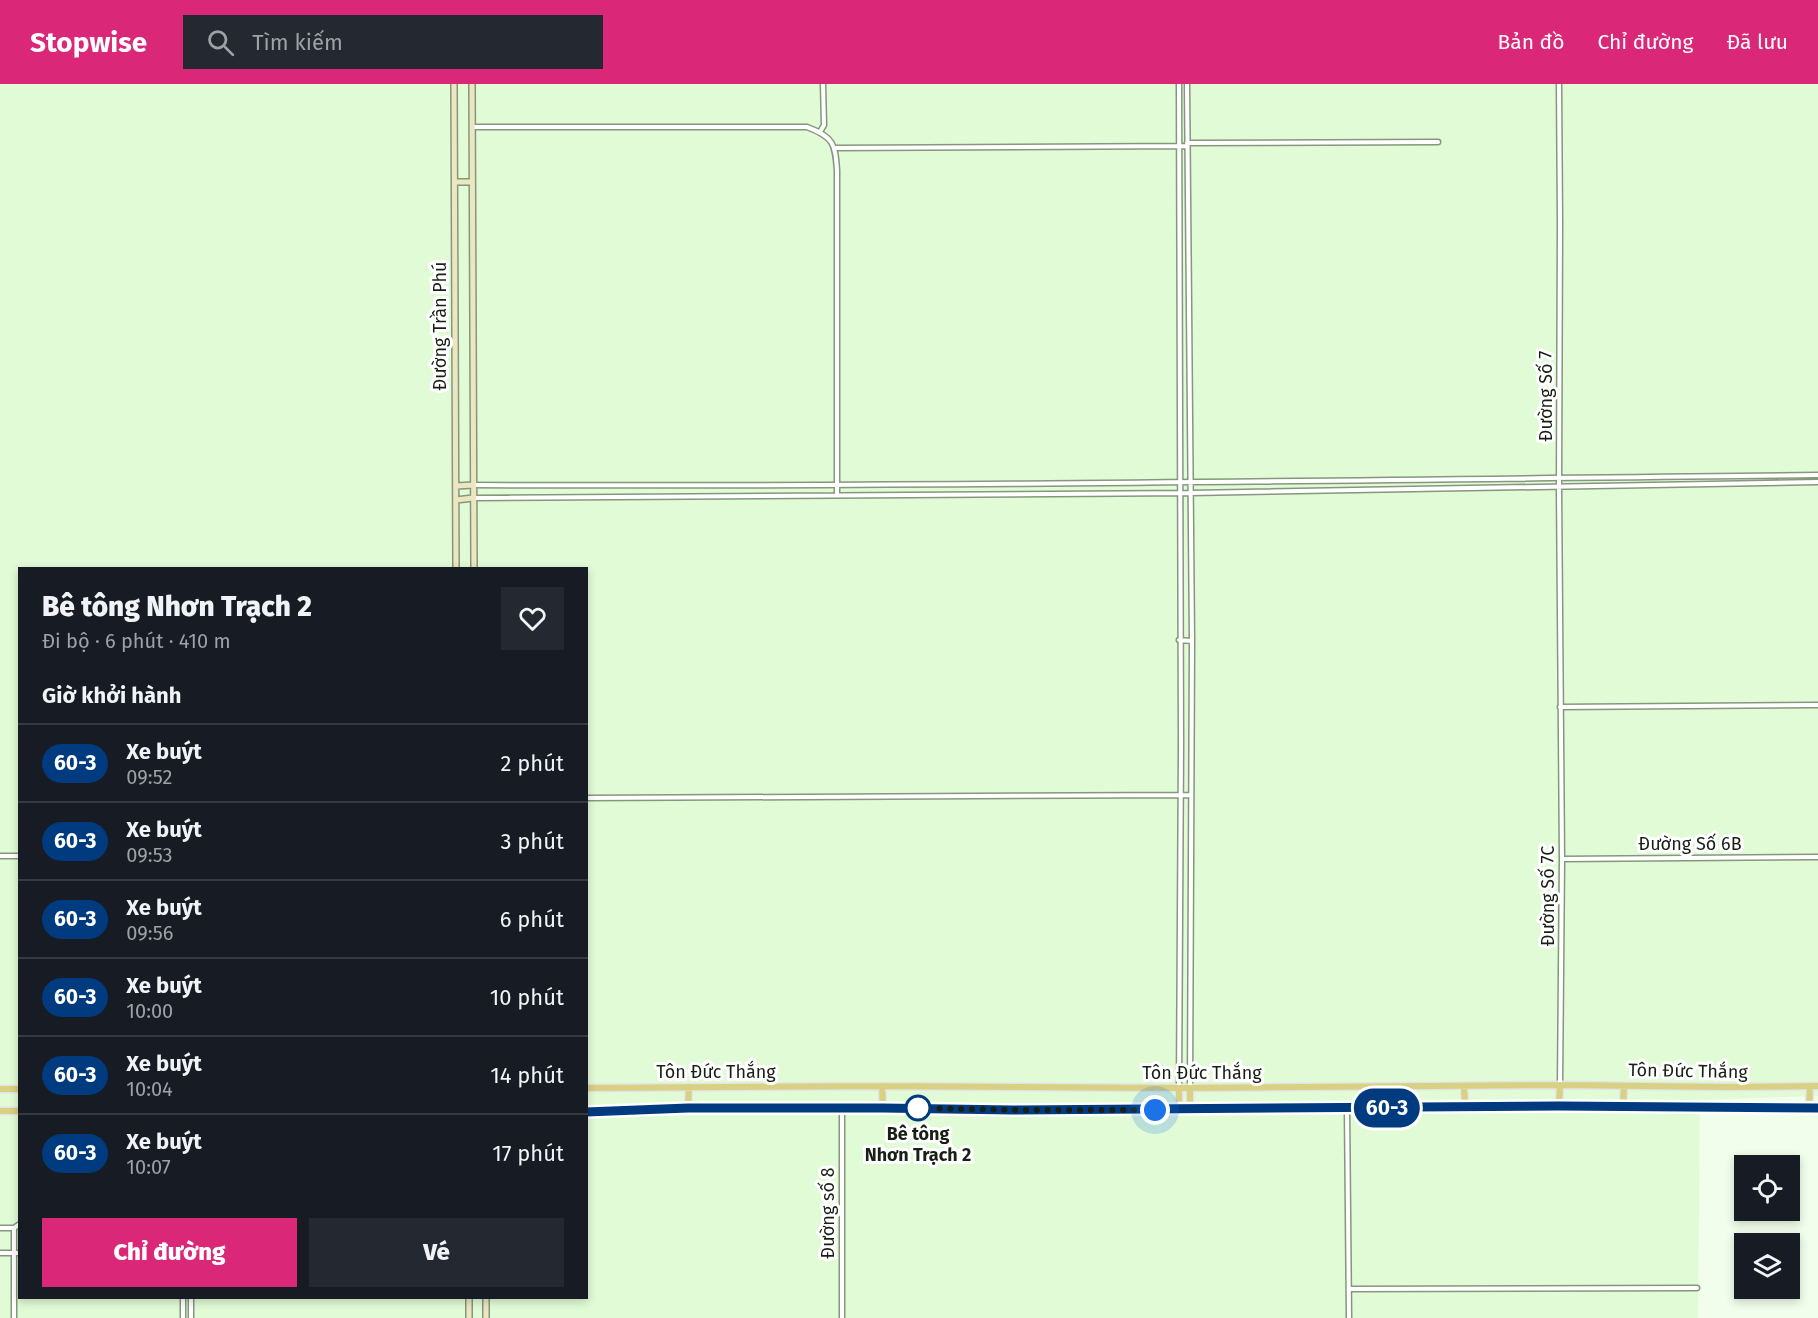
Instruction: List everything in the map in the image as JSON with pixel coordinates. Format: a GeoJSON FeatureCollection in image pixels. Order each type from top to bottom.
{"type":"FeatureCollection","features":[{"type":"Feature","properties":{"kind":"main road","name":"Đường Trần Phú"},"geometry":{"type":"LineString","coordinates":[[454,84],[456,567]]}},
{"type":"Feature","properties":{"kind":"main road","name":"Đường Trần Phú"},"geometry":{"type":"LineString","coordinates":[[472,84],[474,567]]}},
{"type":"Feature","properties":{"kind":"main road"},"geometry":{"type":"LineString","coordinates":[[455,182],[472,182]]}},
{"type":"Feature","properties":{"kind":"main road"},"geometry":{"type":"LineString","coordinates":[[456,486],[473,485]]}},
{"type":"Feature","properties":{"kind":"main road"},"geometry":{"type":"LineString","coordinates":[[456,500],[473,498]]}},
{"type":"Feature","properties":{"kind":"main road"},"geometry":{"type":"LineString","coordinates":[[1559,1106],[1560,1085]]}},
{"type":"Feature","properties":{"kind":"main road","name":"Tôn Đức Thắng"},"geometry":{"type":"LineString","coordinates":[[588,1088],[882,1086],[1190,1088],[1560,1085],[1727,1088],[1818,1086]]}},
{"type":"Feature","properties":{"kind":"main road"},"geometry":{"type":"LineString","coordinates":[[882,1086],[883,1108]]}},
{"type":"Feature","properties":{"kind":"main road"},"geometry":{"type":"LineString","coordinates":[[1464,1086],[1465,1107]]}},
{"type":"Feature","properties":{"kind":"main road"},"geometry":{"type":"LineString","coordinates":[[1623,1086],[1623,1107]]}},
{"type":"Feature","properties":{"kind":"main road"},"geometry":{"type":"LineString","coordinates":[[1809,1108],[1810,1086]]}},
{"type":"Feature","properties":{"kind":"main road"},"geometry":{"type":"LineString","coordinates":[[688,1087],[688,1108]]}},
{"type":"Feature","properties":{"kind":"main road"},"geometry":{"type":"LineString","coordinates":[[1179,1088],[1179,1110]]}},
{"type":"Feature","properties":{"kind":"main road"},"geometry":{"type":"LineString","coordinates":[[1190,1088],[1190,1110]]}},
{"type":"Feature","properties":{"kind":"main road"},"geometry":{"type":"LineString","coordinates":[[0,1089],[18,1089]]}},
{"type":"Feature","properties":{"kind":"main road","name":"Tôn Đức Thắng"},"geometry":{"type":"LineString","coordinates":[[588,1112],[688,1108],[1190,1110],[1559,1106],[1818,1108]]}},
{"type":"Feature","properties":{"kind":"main road"},"geometry":{"type":"LineString","coordinates":[[0,1111],[18,1111]]}},
{"type":"Feature","properties":{"kind":"main road"},"geometry":{"type":"LineString","coordinates":[[469,1299],[469,1318]]}},
{"type":"Feature","properties":{"kind":"main road"},"geometry":{"type":"LineString","coordinates":[[486,1299],[486,1318]]}},
{"type":"Feature","properties":{"kind":"street"},"geometry":{"type":"LineString","coordinates":[[820,132],[824,125],[823,84]]}},
{"type":"Feature","properties":{"kind":"street"},"geometry":{"type":"LineString","coordinates":[[1179,84],[1179,1088]]}},
{"type":"Feature","properties":{"kind":"street"},"geometry":{"type":"LineString","coordinates":[[1187,84],[1192,640],[1190,1088]]}},
{"type":"Feature","properties":{"kind":"street","name":"Đường Số 7"},"geometry":{"type":"LineString","coordinates":[[1559,84],[1560,707]]}},
{"type":"Feature","properties":{"kind":"street"},"geometry":{"type":"LineString","coordinates":[[472,127],[807,127],[820,132],[827,138],[836,148],[837,170],[837,494]]}},
{"type":"Feature","properties":{"kind":"street"},"geometry":{"type":"LineString","coordinates":[[836,148],[1438,142]]}},
{"type":"Feature","properties":{"kind":"street"},"geometry":{"type":"LineString","coordinates":[[473,485],[1191,482],[1818,475]]}},
{"type":"Feature","properties":{"kind":"street"},"geometry":{"type":"LineString","coordinates":[[473,498],[1191,493],[1818,482]]}},
{"type":"Feature","properties":{"kind":"street"},"geometry":{"type":"LineString","coordinates":[[1003,483],[1004,494]]}},
{"type":"Feature","properties":{"kind":"street"},"geometry":{"type":"LineString","coordinates":[[646,485],[647,496]]}},
{"type":"Feature","properties":{"kind":"street"},"geometry":{"type":"LineString","coordinates":[[1179,640],[1192,640]]}},
{"type":"Feature","properties":{"kind":"street"},"geometry":{"type":"LineString","coordinates":[[1560,707],[1818,705]]}},
{"type":"Feature","properties":{"kind":"street","name":"Đường Số 7C"},"geometry":{"type":"LineString","coordinates":[[1560,707],[1562,859],[1560,1085]]}},
{"type":"Feature","properties":{"kind":"street"},"geometry":{"type":"LineString","coordinates":[[588,798],[1191,795]]}},
{"type":"Feature","properties":{"kind":"street"},"geometry":{"type":"LineString","coordinates":[[0,856],[18,856]]}},
{"type":"Feature","properties":{"kind":"street","name":"Đường Số 6B"},"geometry":{"type":"LineString","coordinates":[[1562,859],[1818,857]]}},
{"type":"Feature","properties":{"kind":"street"},"geometry":{"type":"LineString","coordinates":[[1180,927],[1190,927]]}},
{"type":"Feature","properties":{"kind":"street","name":"Đường số 8"},"geometry":{"type":"LineString","coordinates":[[842,1108],[842,1318]]}},
{"type":"Feature","properties":{"kind":"street"},"geometry":{"type":"LineString","coordinates":[[1347,1109],[1348,1318]]}},
{"type":"Feature","properties":{"kind":"street"},"geometry":{"type":"LineString","coordinates":[[0,1228],[14,1228],[18,1225]]}},
{"type":"Feature","properties":{"kind":"street"},"geometry":{"type":"LineString","coordinates":[[14,1228],[17,1253],[14,1318]]}},
{"type":"Feature","properties":{"kind":"street"},"geometry":{"type":"LineString","coordinates":[[0,1253],[17,1253]]}},
{"type":"Feature","properties":{"kind":"street"},"geometry":{"type":"LineString","coordinates":[[1348,1289],[1697,1288]]}},
{"type":"Feature","properties":{"kind":"street"},"geometry":{"type":"LineString","coordinates":[[183,1299],[183,1318]]}},
{"type":"Feature","properties":{"kind":"street"},"geometry":{"type":"LineString","coordinates":[[191,1299],[191,1318]]}},
{"type":"Feature","properties":{"kind":"shaded area"},"geometry":{"type":"Polygon","coordinates":[[[0,84],[1818,84],[1818,1096],[1700,1100],[1698,1318],[0,1318],[0,84]]]}},
{"type":"Feature","properties":{"kind":"bus line","name":"60-3"},"geometry":{"type":"LineString","coordinates":[[588,1112],[688,1108],[1013,1110],[1559,1106],[1818,1108]]}},
{"type":"Feature","properties":{"kind":"place","name":"Bê tông Nhơn Trạch 2"},"geometry":{"type":"Point","coordinates":[918,1108]}},
{"type":"Feature","properties":{"kind":"route"},"geometry":{"type":"LineString","coordinates":[[918,1108],[1155,1110]]}}]}
